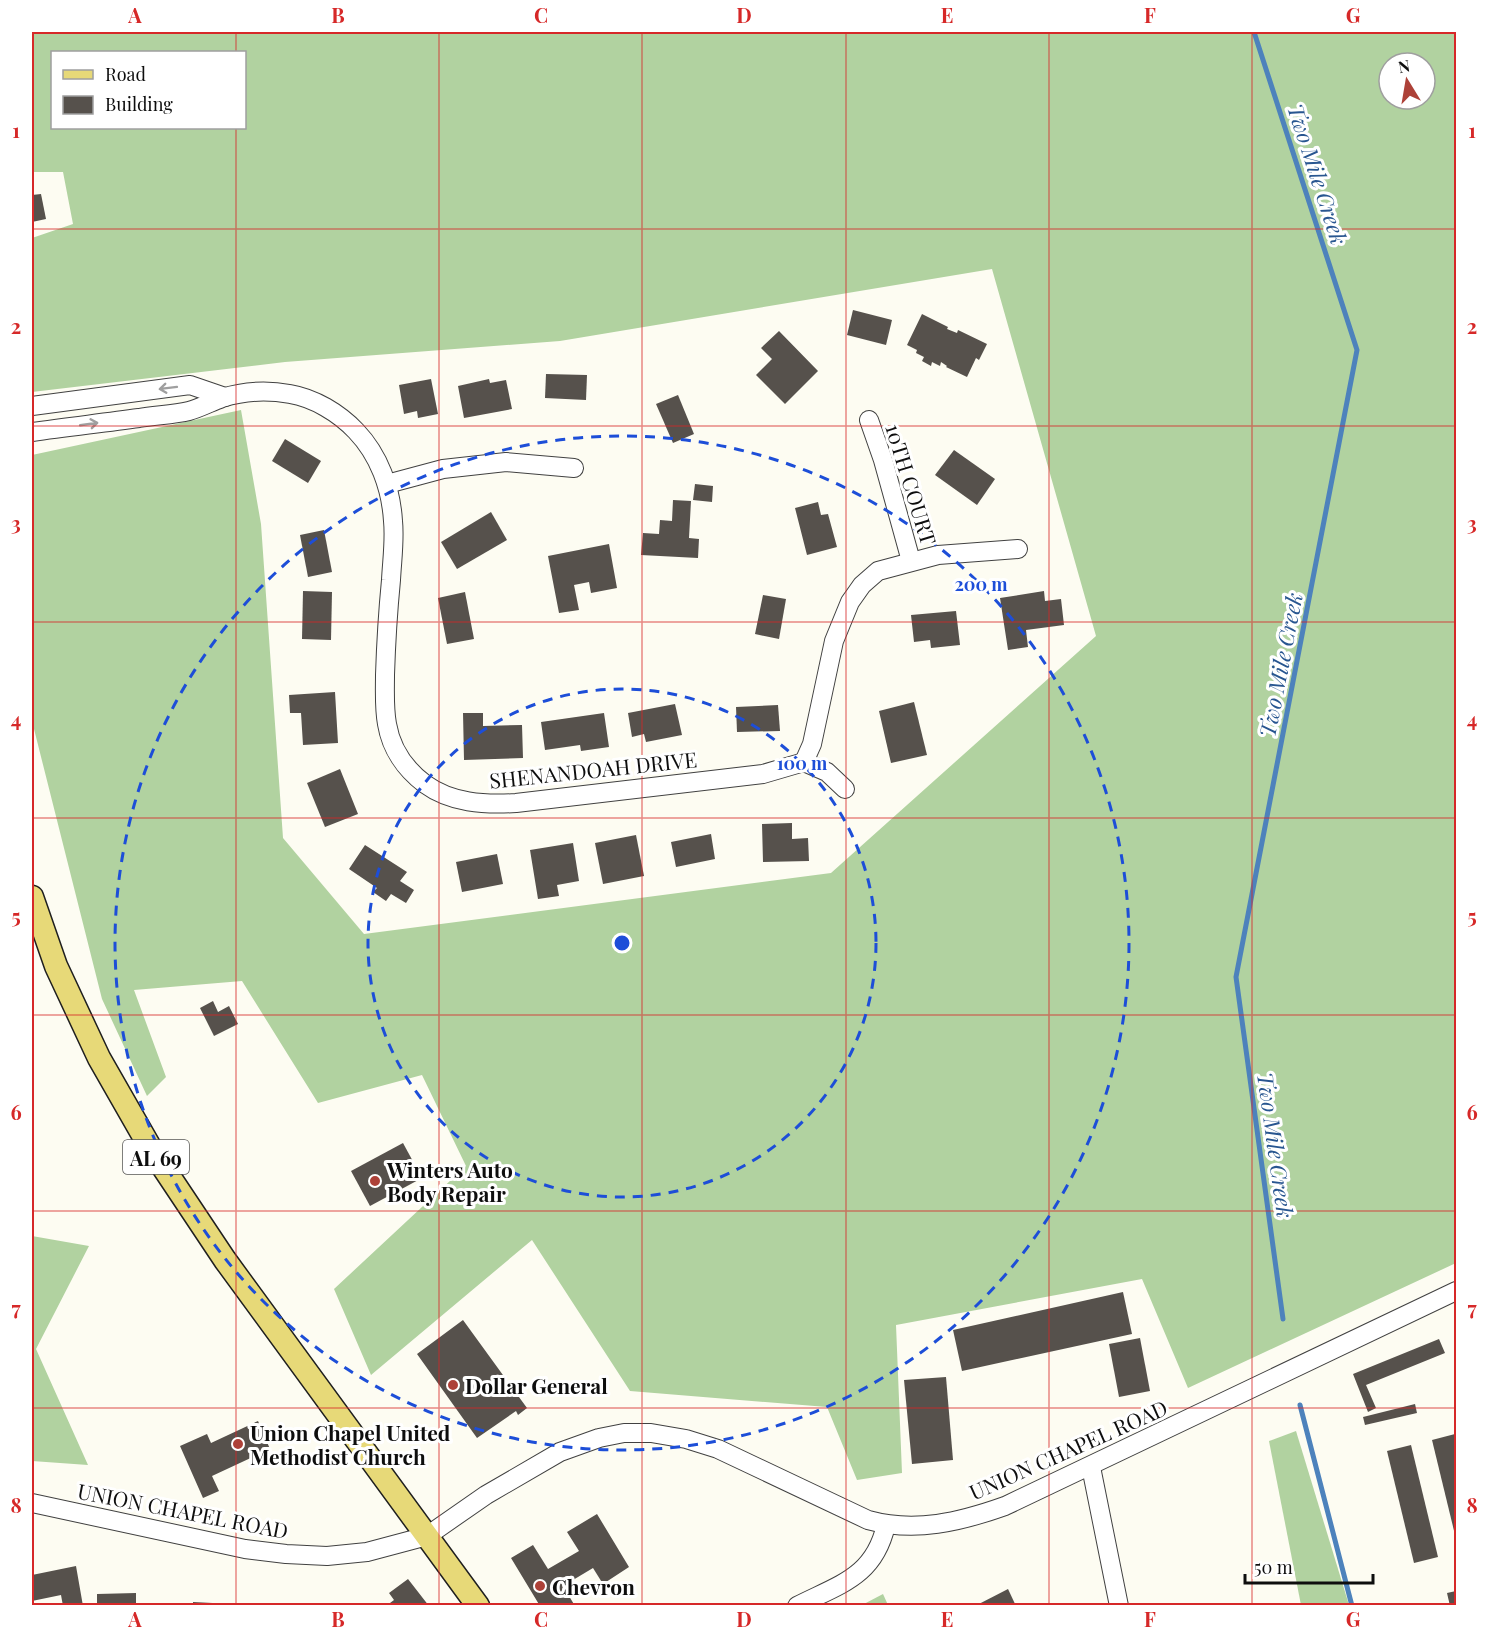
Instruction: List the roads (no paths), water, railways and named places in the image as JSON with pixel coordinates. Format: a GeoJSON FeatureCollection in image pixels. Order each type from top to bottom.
{"type":"FeatureCollection","features":[{"type":"Feature","properties":{"kind":"main road","name":"AL 69"},"geometry":{"type":"LineString","coordinates":[[32,897],[56,966],[90,1038],[151,1149],[225,1260],[478,1605]]}},
{"type":"Feature","properties":{"kind":"street","name":"SHENANDOAH DRIVE"},"geometry":{"type":"LineString","coordinates":[[32,405],[190,386],[225,397]]}},
{"type":"Feature","properties":{"kind":"street","name":"SHENANDOAH DRIVE"},"geometry":{"type":"LineString","coordinates":[[32,432],[189,411],[225,397],[249,392],[292,394],[333,412],[350,425],[365,440],[376,457],[387,484],[393,519],[394,541],[384,706],[387,726],[393,745],[403,763],[417,778],[434,790],[453,798],[474,802],[516,803],[763,774],[804,762]]}},
{"type":"Feature","properties":{"kind":"street","name":"10TH COURT"},"geometry":{"type":"LineString","coordinates":[[869,420],[883,460],[911,561]]}},
{"type":"Feature","properties":{"kind":"street"},"geometry":{"type":"LineString","coordinates":[[387,484],[442,469],[506,462],[574,468]]}},
{"type":"Feature","properties":{"kind":"street"},"geometry":{"type":"LineString","coordinates":[[845,789],[827,772],[804,762],[812,744],[834,641],[850,602],[862,585],[878,571],[911,561],[938,555],[1018,549]]}},
{"type":"Feature","properties":{"kind":"street","name":"UNION CHAPEL ROAD"},"geometry":{"type":"LineString","coordinates":[[32,1503],[245,1549],[327,1556],[367,1552],[427,1536],[486,1495],[560,1452],[599,1438],[651,1433],[686,1439],[718,1449],[868,1520],[886,1525],[926,1527],[968,1519],[1005,1506],[1091,1467],[1456,1291]]}},
{"type":"Feature","properties":{"kind":"street"},"geometry":{"type":"LineString","coordinates":[[1091,1467],[1119,1605]]}},
{"type":"Feature","properties":{"kind":"street"},"geometry":{"type":"LineString","coordinates":[[797,1605],[856,1576],[871,1561],[882,1541],[886,1525]]}},
{"type":"Feature","properties":{"kind":"waterway","name":"Two Mile Creek"},"geometry":{"type":"LineString","coordinates":[[1254,32],[1357,350],[1236,977],[1283,1319]]}},
{"type":"Feature","properties":{"kind":"waterway"},"geometry":{"type":"LineString","coordinates":[[1300,1405],[1352,1606]]}},
{"type":"Feature","properties":{"kind":"place","name":"Winters Auto Body Repair"},"geometry":{"type":"Point","coordinates":[375,1181]}},
{"type":"Feature","properties":{"kind":"place","name":"Dollar General"},"geometry":{"type":"Point","coordinates":[453,1385]}},
{"type":"Feature","properties":{"kind":"place","name":"Union Chapel United Methodist Church"},"geometry":{"type":"Point","coordinates":[238,1444]}},
{"type":"Feature","properties":{"kind":"place","name":"Chevron"},"geometry":{"type":"Point","coordinates":[540,1586]}}]}
